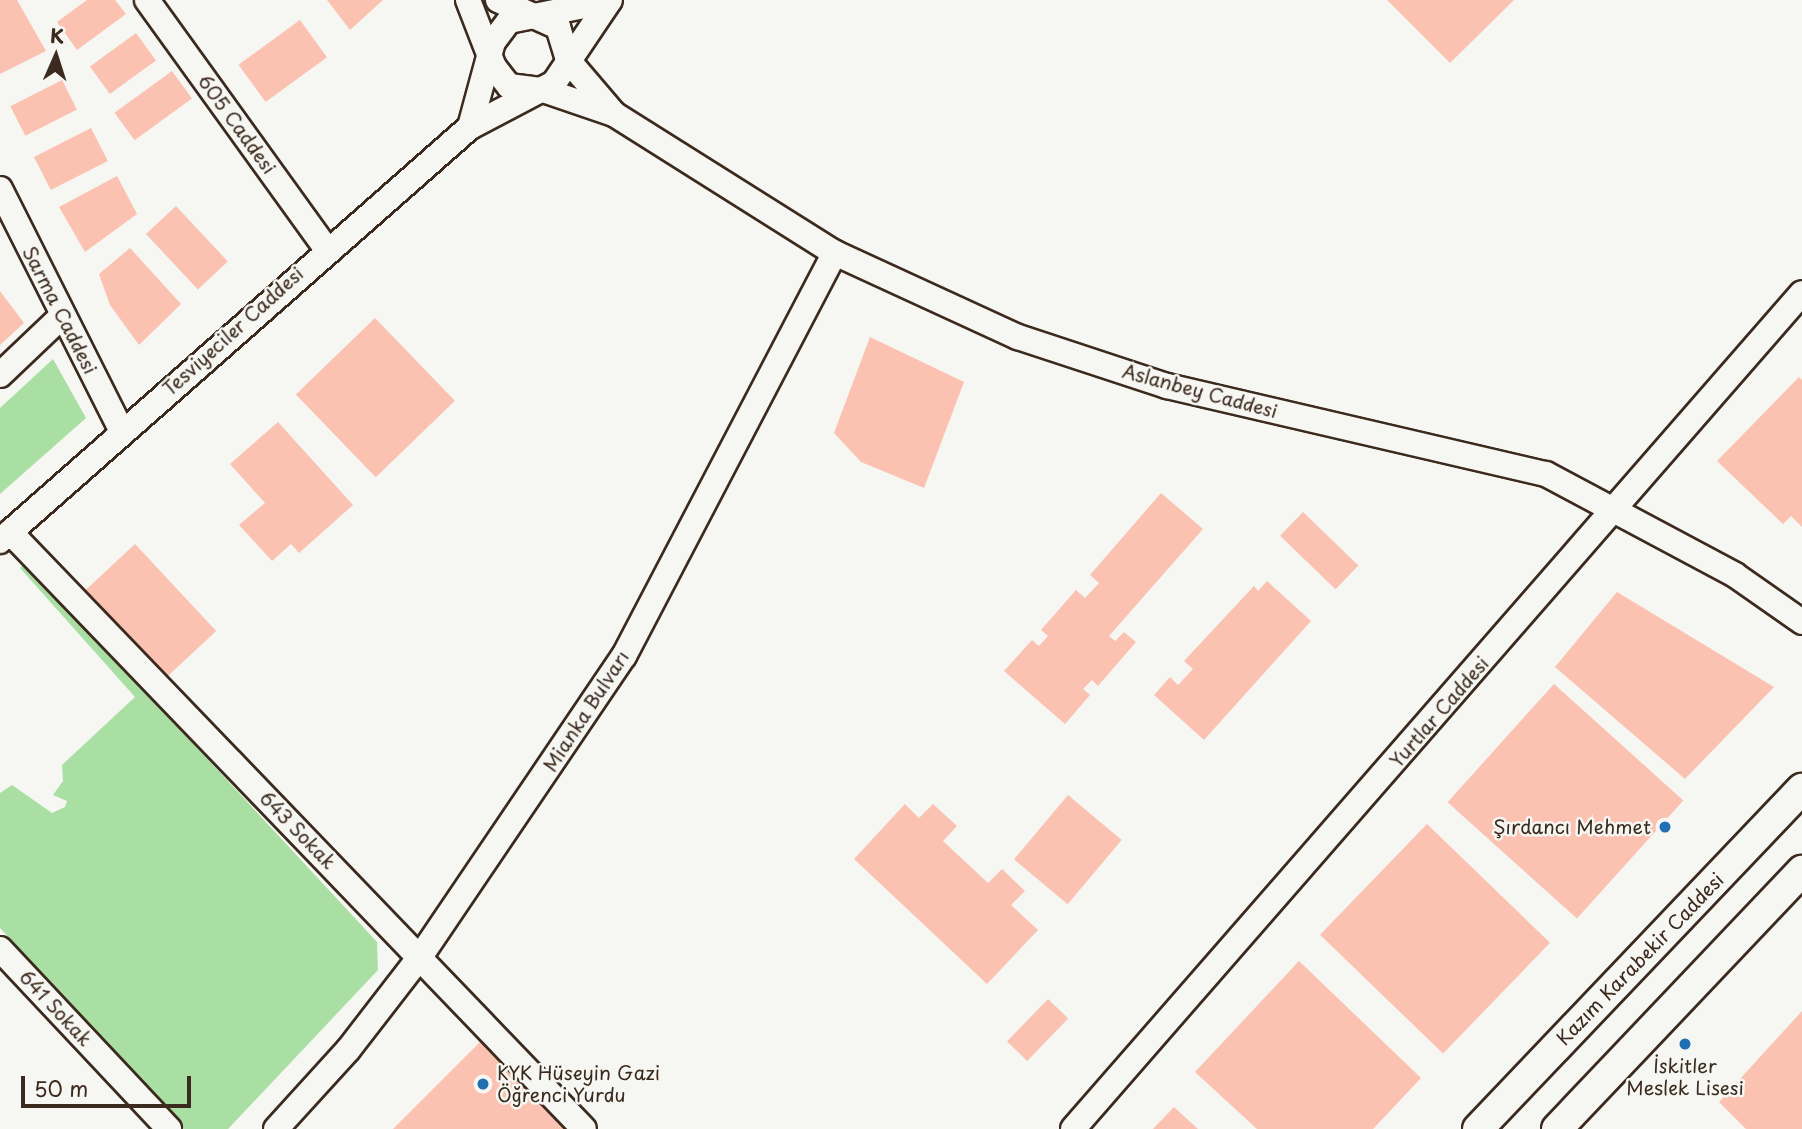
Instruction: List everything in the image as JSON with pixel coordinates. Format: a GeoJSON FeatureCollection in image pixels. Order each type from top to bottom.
{"type":"FeatureCollection","features":[{"type":"Feature","properties":{"kind":"main road","name":"Kazım Karabekir Caddesi"},"geometry":{"type":"LineString","coordinates":[[1478,1129],[1802,789]]}},
{"type":"Feature","properties":{"kind":"main road"},"geometry":{"type":"LineString","coordinates":[[1557,1129],[1802,871]]}},
{"type":"Feature","properties":{"kind":"street","name":"605 Caddesi"},"geometry":{"type":"LineString","coordinates":[[147,0],[326,248]]}},
{"type":"Feature","properties":{"kind":"street"},"geometry":{"type":"LineString","coordinates":[[468,0],[491,55],[509,86],[543,90],[614,114]]}},
{"type":"Feature","properties":{"kind":"street"},"geometry":{"type":"LineString","coordinates":[[498,0],[558,27],[568,60],[614,114]]}},
{"type":"Feature","properties":{"kind":"street"},"geometry":{"type":"LineString","coordinates":[[543,90],[562,74],[568,60],[610,1]]}},
{"type":"Feature","properties":{"kind":"street"},"geometry":{"type":"LineString","coordinates":[[470,127],[493,42],[509,21],[610,1]]}},
{"type":"Feature","properties":{"kind":"street","name":"Tesviyeciler Caddesi"},"geometry":{"type":"LineString","coordinates":[[5,537],[326,248],[470,127],[543,90]]}},
{"type":"Feature","properties":{"kind":"street","name":"Aslanbey Caddesi"},"geometry":{"type":"LineString","coordinates":[[614,114],[835,253],[1018,337],[1167,386],[1546,474],[1616,509],[1735,575],[1802,622]]}},
{"type":"Feature","properties":{"kind":"street","name":"Sarma Caddesi"},"geometry":{"type":"LineString","coordinates":[[0,189],[121,430]]}},
{"type":"Feature","properties":{"kind":"street","name":"Mianka Bulvarı"},"geometry":{"type":"LineString","coordinates":[[276,1129],[348,1050],[420,957],[624,656],[835,253]]}},
{"type":"Feature","properties":{"kind":"street","name":"Yurtlar Caddesi"},"geometry":{"type":"LineString","coordinates":[[1073,1129],[1802,293]]}},
{"type":"Feature","properties":{"kind":"street"},"geometry":{"type":"LineString","coordinates":[[0,375],[62,316]]}},
{"type":"Feature","properties":{"kind":"street","name":"643 Sokak"},"geometry":{"type":"LineString","coordinates":[[5,537],[420,957],[584,1129]]}},
{"type":"Feature","properties":{"kind":"street","name":"641 Sokak"},"geometry":{"type":"LineString","coordinates":[[0,949],[169,1129]]}},
{"type":"Feature","properties":{"kind":"green space"},"geometry":{"type":"Polygon","coordinates":[[[53,359],[86,418],[0,494],[0,408],[53,359]]]}},
{"type":"Feature","properties":{"kind":"green space"},"geometry":{"type":"Polygon","coordinates":[[[26,563],[377,942],[378,970],[228,1129],[184,1129],[0,928],[0,793],[12,785],[52,813],[65,807],[67,801],[53,795],[63,781],[62,765],[135,697],[20,568],[26,563]]]}},
{"type":"Feature","properties":{"kind":"building"},"geometry":{"type":"Polygon","coordinates":[[[0,0],[17,0],[46,51],[0,74],[0,0]]]}},
{"type":"Feature","properties":{"kind":"building"},"geometry":{"type":"Polygon","coordinates":[[[87,0],[115,0],[126,14],[77,50],[57,22],[87,0]]]}},
{"type":"Feature","properties":{"kind":"building"},"geometry":{"type":"Polygon","coordinates":[[[327,0],[383,0],[350,30],[327,0]]]}},
{"type":"Feature","properties":{"kind":"building"},"geometry":{"type":"Polygon","coordinates":[[[1387,0],[1514,0],[1450,63],[1387,0]]]}},
{"type":"Feature","properties":{"kind":"building"},"geometry":{"type":"Polygon","coordinates":[[[300,20],[327,57],[266,102],[239,65],[300,20]]]}},
{"type":"Feature","properties":{"kind":"building"},"geometry":{"type":"Polygon","coordinates":[[[136,33],[156,61],[110,94],[90,67],[136,33]]]}},
{"type":"Feature","properties":{"kind":"building"},"geometry":{"type":"Polygon","coordinates":[[[172,71],[192,99],[135,140],[115,113],[172,71]]]}},
{"type":"Feature","properties":{"kind":"building"},"geometry":{"type":"Polygon","coordinates":[[[62,80],[77,109],[25,136],[10,106],[62,80]]]}},
{"type":"Feature","properties":{"kind":"building"},"geometry":{"type":"Polygon","coordinates":[[[91,128],[108,161],[51,190],[34,157],[91,128]]]}},
{"type":"Feature","properties":{"kind":"building"},"geometry":{"type":"Polygon","coordinates":[[[117,176],[137,214],[85,252],[59,207],[117,176]]]}},
{"type":"Feature","properties":{"kind":"building"},"geometry":{"type":"Polygon","coordinates":[[[176,206],[228,262],[198,290],[146,234],[176,206]]]}},
{"type":"Feature","properties":{"kind":"building"},"geometry":{"type":"Polygon","coordinates":[[[130,248],[181,304],[139,345],[110,305],[99,274],[130,248]]]}},
{"type":"Feature","properties":{"kind":"building"},"geometry":{"type":"Polygon","coordinates":[[[0,291],[24,323],[0,345],[0,291]]]}},
{"type":"Feature","properties":{"kind":"building"},"geometry":{"type":"Polygon","coordinates":[[[375,318],[455,401],[376,477],[296,394],[375,318]]]}},
{"type":"Feature","properties":{"kind":"building"},"geometry":{"type":"Polygon","coordinates":[[[870,337],[964,382],[924,488],[861,462],[834,433],[870,337]]]}},
{"type":"Feature","properties":{"kind":"building"},"geometry":{"type":"Polygon","coordinates":[[[1799,377],[1802,380],[1802,527],[1791,516],[1783,524],[1717,461],[1799,377]]]}},
{"type":"Feature","properties":{"kind":"building"},"geometry":{"type":"Polygon","coordinates":[[[278,422],[353,505],[299,553],[291,544],[272,561],[239,525],[265,503],[230,464],[278,422]]]}},
{"type":"Feature","properties":{"kind":"building"},"geometry":{"type":"Polygon","coordinates":[[[1161,493],[1203,529],[1109,636],[1115,641],[1124,632],[1136,642],[1098,686],[1092,680],[1083,689],[1090,695],[1065,724],[1004,671],[1032,640],[1039,646],[1048,636],[1041,630],[1076,590],[1085,598],[1099,583],[1090,575],[1161,493]]]}},
{"type":"Feature","properties":{"kind":"building"},"geometry":{"type":"Polygon","coordinates":[[[1303,512],[1358,565],[1335,589],[1280,536],[1303,512]]]}},
{"type":"Feature","properties":{"kind":"building"},"geometry":{"type":"Polygon","coordinates":[[[135,544],[216,631],[166,678],[85,591],[135,544]]]}},
{"type":"Feature","properties":{"kind":"building"},"geometry":{"type":"Polygon","coordinates":[[[1267,581],[1311,621],[1204,740],[1154,695],[1170,677],[1178,685],[1193,669],[1184,661],[1254,586],[1258,591],[1267,581]]]}},
{"type":"Feature","properties":{"kind":"building"},"geometry":{"type":"Polygon","coordinates":[[[1617,592],[1774,687],[1685,779],[1555,667],[1617,592]]]}},
{"type":"Feature","properties":{"kind":"building"},"geometry":{"type":"Polygon","coordinates":[[[1554,684],[1683,800],[1577,919],[1448,802],[1554,684]]]}},
{"type":"Feature","properties":{"kind":"building"},"geometry":{"type":"Polygon","coordinates":[[[1068,795],[1122,840],[1068,904],[1014,859],[1068,795]]]}},
{"type":"Feature","properties":{"kind":"building"},"geometry":{"type":"Polygon","coordinates":[[[905,804],[919,818],[933,804],[957,826],[943,841],[988,883],[1002,869],[1025,891],[1011,905],[1038,930],[987,984],[854,859],[905,804]]]}},
{"type":"Feature","properties":{"kind":"building"},"geometry":{"type":"Polygon","coordinates":[[[1427,824],[1550,943],[1443,1054],[1320,935],[1427,824]]]}},
{"type":"Feature","properties":{"kind":"building"},"geometry":{"type":"Polygon","coordinates":[[[1299,961],[1421,1078],[1373,1129],[1257,1129],[1195,1072],[1299,961]]]}},
{"type":"Feature","properties":{"kind":"building"},"geometry":{"type":"Polygon","coordinates":[[[1048,999],[1068,1018],[1027,1061],[1007,1041],[1048,999]]]}},
{"type":"Feature","properties":{"kind":"building"},"geometry":{"type":"Polygon","coordinates":[[[1802,1011],[1802,1129],[1746,1129],[1719,1102],[1802,1011]]]}},
{"type":"Feature","properties":{"kind":"building","name":"KYK Hüseyin Gazi Öğrenci Yurdu"},"geometry":{"type":"Polygon","coordinates":[[[483,1039],[573,1129],[393,1129],[483,1039]]]}},
{"type":"Feature","properties":{"kind":"building"},"geometry":{"type":"Polygon","coordinates":[[[1174,1107],[1198,1129],[1153,1129],[1174,1107]]]}},
{"type":"Feature","properties":{"kind":"place","name":"Şırdancı Mehmet"},"geometry":{"type":"Point","coordinates":[1665,827]}},
{"type":"Feature","properties":{"kind":"place","name":"İskitler Meslek Lisesi"},"geometry":{"type":"Point","coordinates":[1685,1044]}},
{"type":"Feature","properties":{"kind":"place","name":"KYK Hüseyin Gazi Öğrenci Yurdu"},"geometry":{"type":"Point","coordinates":[483,1084]}}]}
